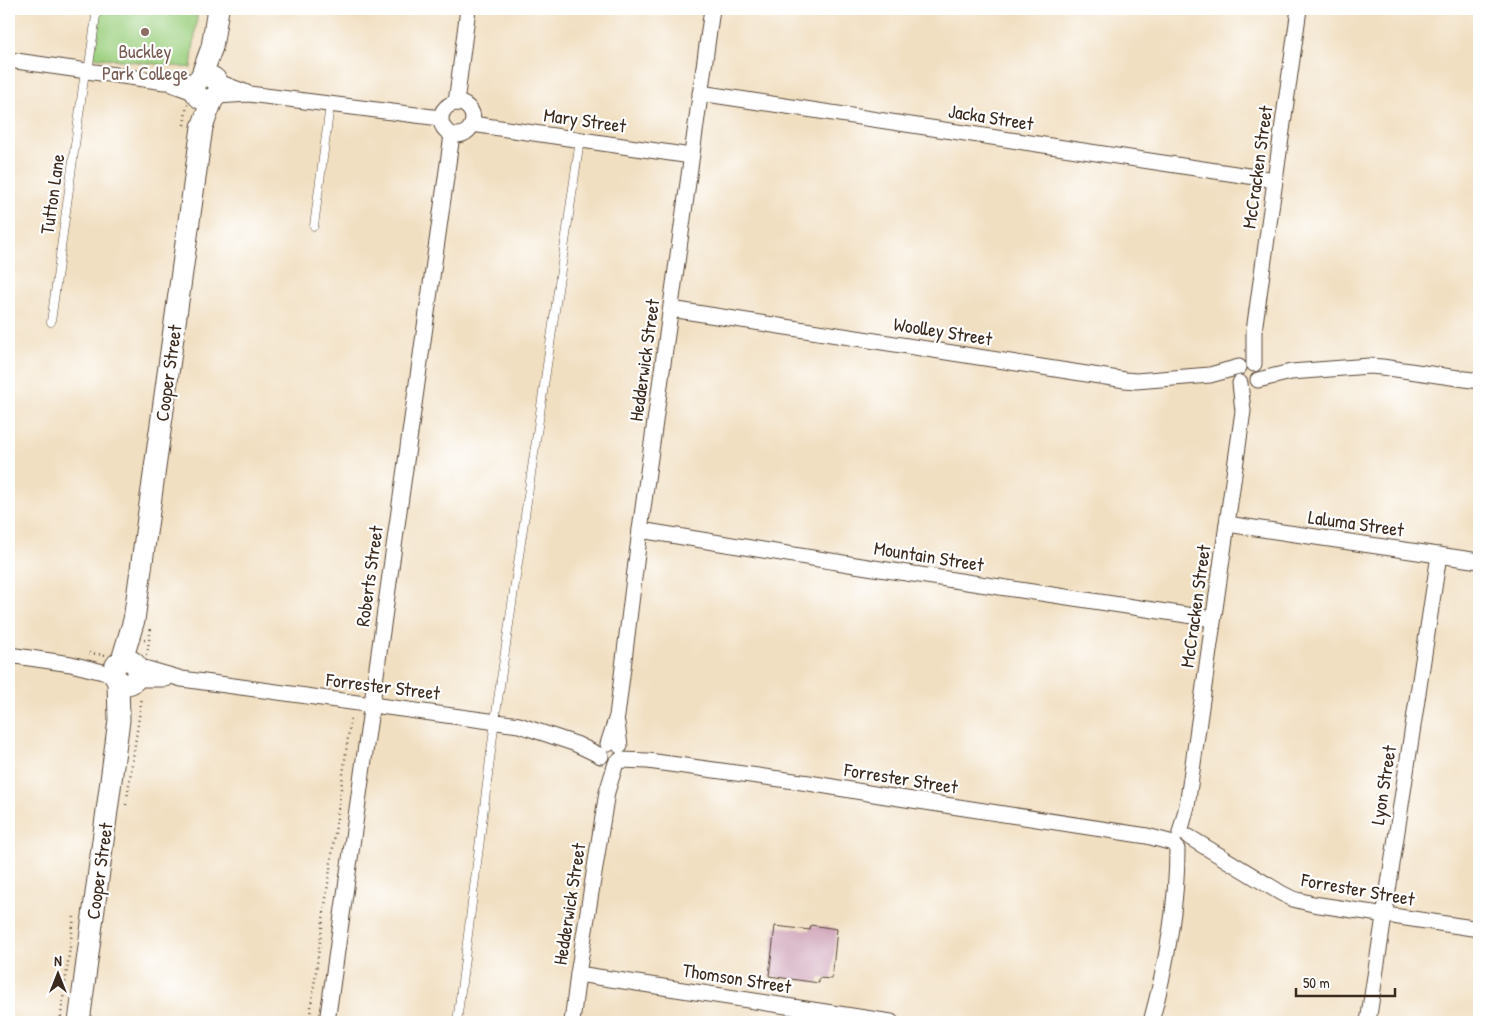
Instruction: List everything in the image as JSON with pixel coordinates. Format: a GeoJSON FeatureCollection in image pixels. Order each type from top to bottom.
{"type":"FeatureCollection","features":[{"type":"Feature","properties":{"kind":"street","name":"Cooper Street"},"geometry":{"type":"LineString","coordinates":[[79,1022],[218,9]]}},
{"type":"Feature","properties":{"kind":"street"},"geometry":{"type":"LineString","coordinates":[[456,103],[468,9]]}},
{"type":"Feature","properties":{"kind":"street","name":"Hedderwick Street"},"geometry":{"type":"LineString","coordinates":[[572,1022],[612,753],[640,530],[712,9]]}},
{"type":"Feature","properties":{"kind":"street","name":"McCracken Street"},"geometry":{"type":"LineString","coordinates":[[1151,1022],[1163,976],[1300,9]]}},
{"type":"Feature","properties":{"kind":"street"},"geometry":{"type":"LineString","coordinates":[[9,60],[330,105],[440,118]]}},
{"type":"Feature","properties":{"kind":"street","name":"Jacka Street"},"geometry":{"type":"LineString","coordinates":[[700,93],[1275,180]]}},
{"type":"Feature","properties":{"kind":"street"},"geometry":{"type":"LineString","coordinates":[[456,103],[465,105],[470,109],[472,124],[467,132],[462,135],[452,135],[444,130],[440,118],[446,108],[456,103]]}},
{"type":"Feature","properties":{"kind":"street","name":"Mary Street"},"geometry":{"type":"LineString","coordinates":[[472,124],[691,156]]}},
{"type":"Feature","properties":{"kind":"street","name":"Roberts Street"},"geometry":{"type":"LineString","coordinates":[[327,1022],[452,135]]}},
{"type":"Feature","properties":{"kind":"street","name":"Woolley Street"},"geometry":{"type":"LineString","coordinates":[[671,309],[1124,380],[1136,381],[1210,375],[1291,372],[1359,366],[1382,367],[1479,381]]}},
{"type":"Feature","properties":{"kind":"street","name":"Laluma Street"},"geometry":{"type":"LineString","coordinates":[[1227,524],[1479,561]]}},
{"type":"Feature","properties":{"kind":"street","name":"Mountain Street"},"geometry":{"type":"LineString","coordinates":[[640,530],[880,569],[1213,619]]}},
{"type":"Feature","properties":{"kind":"street","name":"Lyon Street"},"geometry":{"type":"LineString","coordinates":[[1368,1022],[1439,555]]}},
{"type":"Feature","properties":{"kind":"street","name":"Forrester Street"},"geometry":{"type":"LineString","coordinates":[[9,655],[371,706],[495,720],[519,725],[576,744],[648,761],[809,783],[880,796],[1182,841],[1211,851],[1293,899],[1313,904],[1479,929]]}},
{"type":"Feature","properties":{"kind":"street","name":"Thomson Street"},"geometry":{"type":"LineString","coordinates":[[578,974],[891,1022]]}},
{"type":"Feature","properties":{"kind":"lane","name":"Tutton Lane"},"geometry":{"type":"LineString","coordinates":[[51,322],[97,9]]}},
{"type":"Feature","properties":{"kind":"lane"},"geometry":{"type":"LineString","coordinates":[[314,226],[330,105]]}},
{"type":"Feature","properties":{"kind":"lane"},"geometry":{"type":"LineString","coordinates":[[458,1022],[495,720],[580,140]]}},
{"type":"Feature","properties":{"kind":"path"},"geometry":{"type":"LineString","coordinates":[[309,1022],[352,716]]}},
{"type":"Feature","properties":{"kind":"green space","name":"Buckley Park College"},"geometry":{"type":"Polygon","coordinates":[[[99,9],[198,9],[191,68],[93,57],[99,9]]]}},
{"type":"Feature","properties":{"kind":"building"},"geometry":{"type":"Polygon","coordinates":[[[811,925],[837,929],[832,979],[819,978],[819,983],[769,976],[775,926],[810,930],[811,925]]]}},
{"type":"Feature","properties":{"kind":"place","name":"Buckley Park College"},"geometry":{"type":"Point","coordinates":[145,32]}}]}
